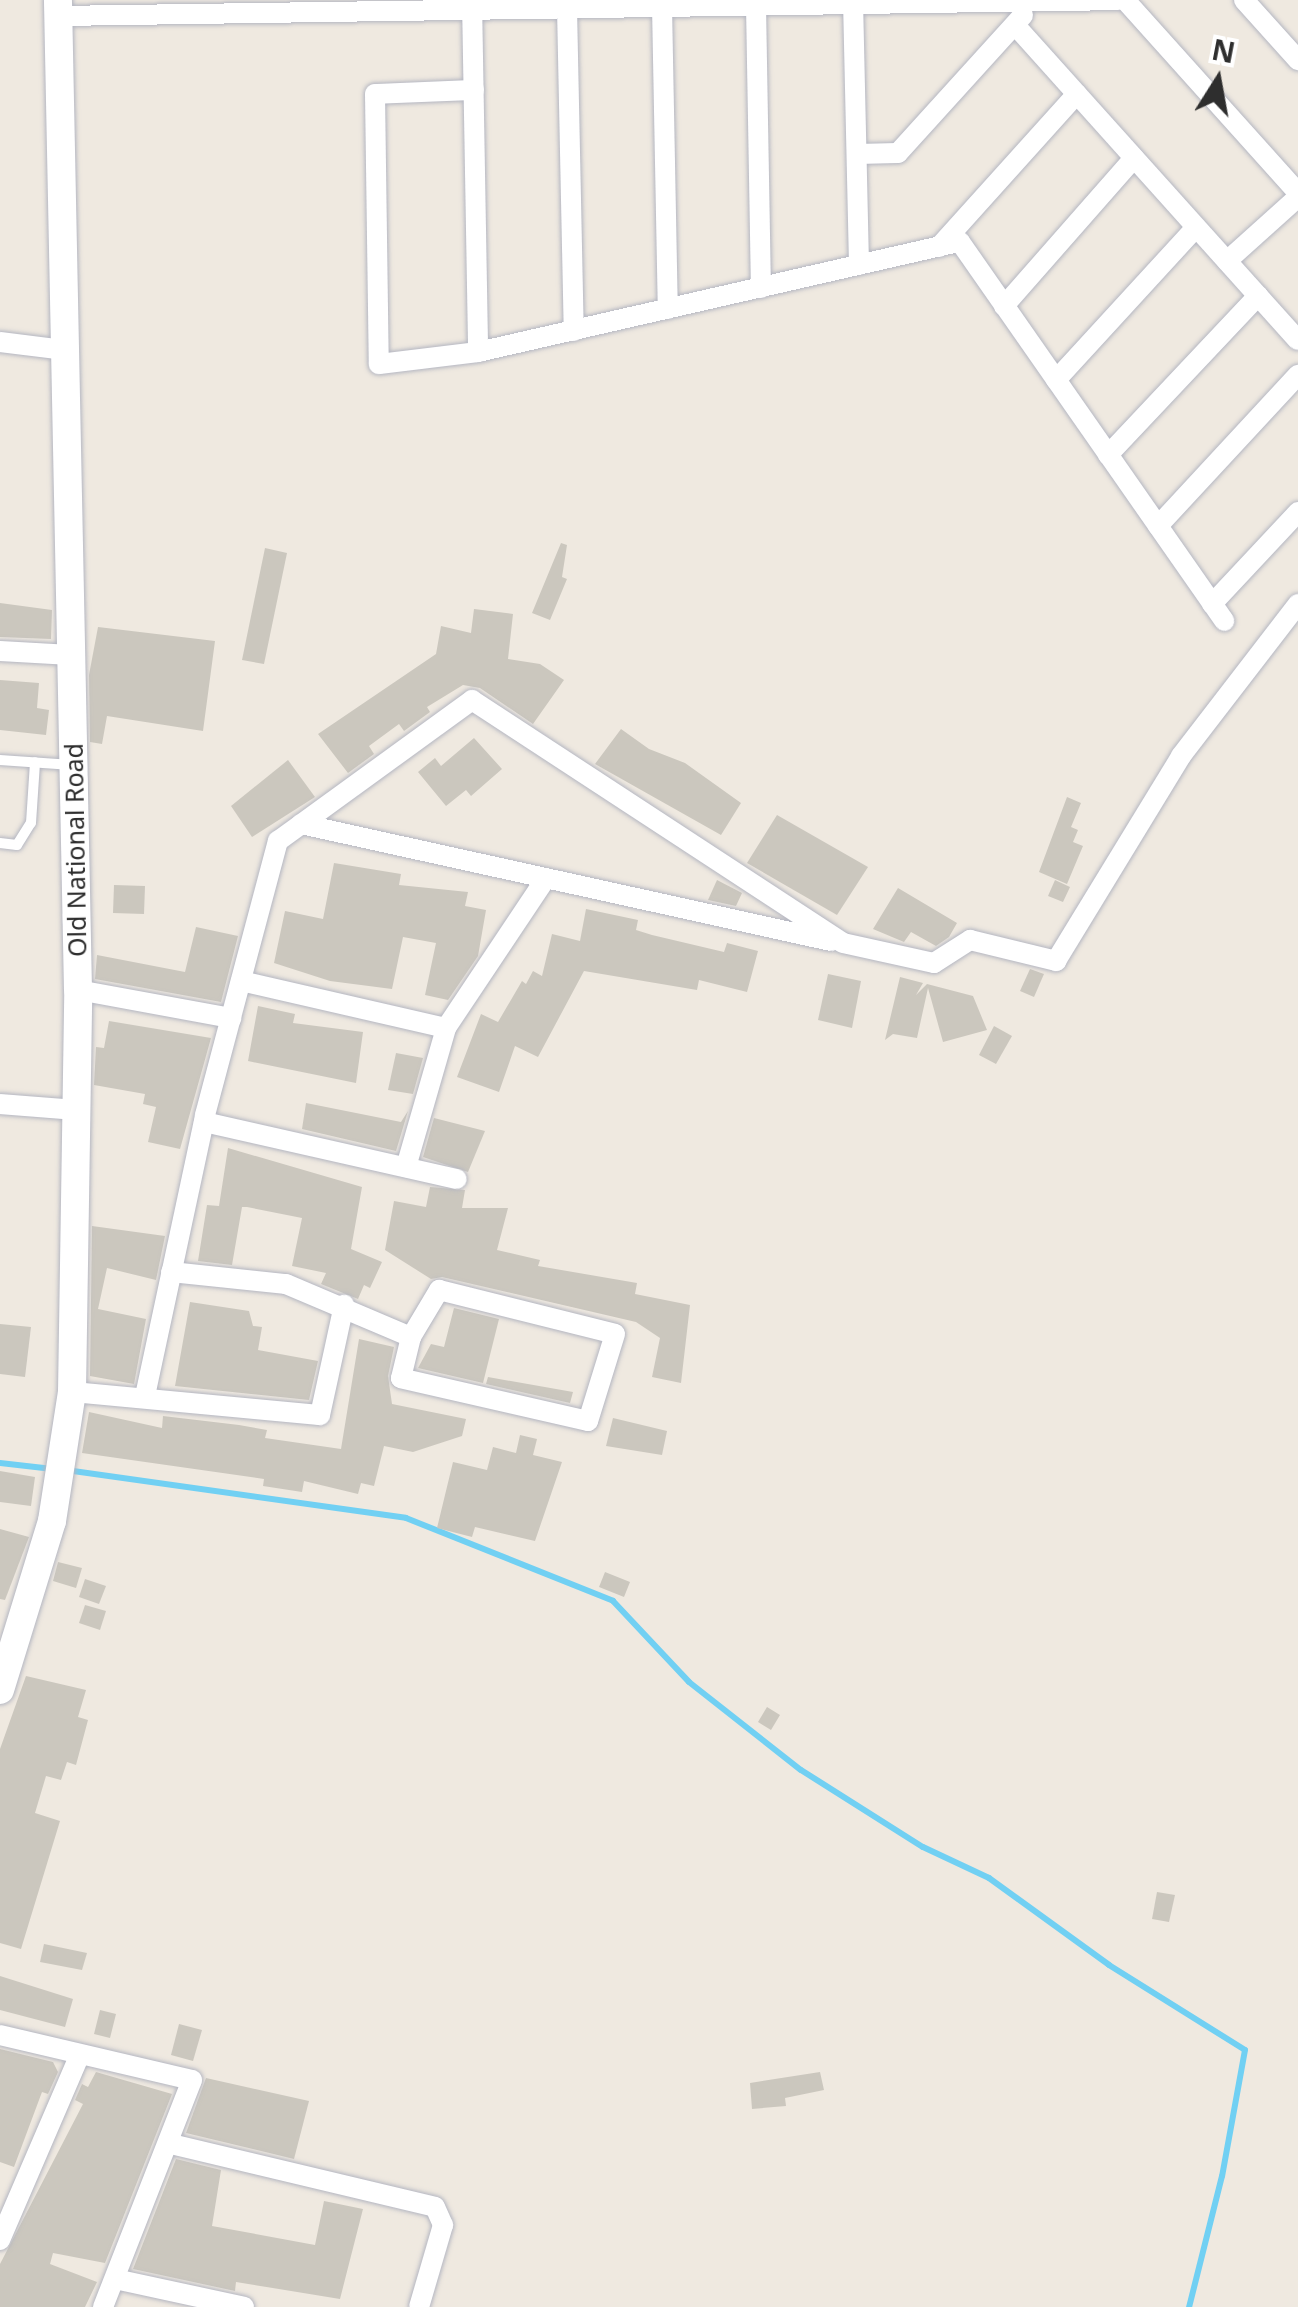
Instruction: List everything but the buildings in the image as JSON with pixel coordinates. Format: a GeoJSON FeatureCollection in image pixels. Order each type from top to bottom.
{"type":"FeatureCollection","features":[{"type":"Feature","properties":{"kind":"main road","name":"Old National Road"},"geometry":{"type":"LineString","coordinates":[[0,1690],[7,1648],[58,1482],[72,1392],[78,990],[58,8]]}},
{"type":"Feature","properties":{"kind":"street"},"geometry":{"type":"LineString","coordinates":[[857,154],[898,153],[1041,0]]}},
{"type":"Feature","properties":{"kind":"street"},"geometry":{"type":"LineString","coordinates":[[58,8],[568,8],[1121,0],[1298,194],[1227,261]]}},
{"type":"Feature","properties":{"kind":"street"},"geometry":{"type":"LineString","coordinates":[[1244,0],[1298,60]]}},
{"type":"Feature","properties":{"kind":"street"},"geometry":{"type":"LineString","coordinates":[[853,2],[859,266]]}},
{"type":"Feature","properties":{"kind":"street"},"geometry":{"type":"LineString","coordinates":[[472,5],[478,352]]}},
{"type":"Feature","properties":{"kind":"street"},"geometry":{"type":"LineString","coordinates":[[756,5],[761,288]]}},
{"type":"Feature","properties":{"kind":"street"},"geometry":{"type":"LineString","coordinates":[[662,6],[668,309]]}},
{"type":"Feature","properties":{"kind":"street"},"geometry":{"type":"LineString","coordinates":[[568,8],[574,331]]}},
{"type":"Feature","properties":{"kind":"street"},"geometry":{"type":"LineString","coordinates":[[1014,25],[1298,340]]}},
{"type":"Feature","properties":{"kind":"street"},"geometry":{"type":"LineString","coordinates":[[474,90],[375,94],[379,364],[478,352],[960,242],[1218,612],[1298,512]]}},
{"type":"Feature","properties":{"kind":"street"},"geometry":{"type":"LineString","coordinates":[[939,247],[1077,94]]}},
{"type":"Feature","properties":{"kind":"street"},"geometry":{"type":"LineString","coordinates":[[1004,306],[1134,158]]}},
{"type":"Feature","properties":{"kind":"street"},"geometry":{"type":"LineString","coordinates":[[1056,380],[1196,227]]}},
{"type":"Feature","properties":{"kind":"street"},"geometry":{"type":"LineString","coordinates":[[1108,454],[1258,296]]}},
{"type":"Feature","properties":{"kind":"street"},"geometry":{"type":"LineString","coordinates":[[0,342],[64,350]]}},
{"type":"Feature","properties":{"kind":"street"},"geometry":{"type":"LineString","coordinates":[[1158,526],[1298,374]]}},
{"type":"Feature","properties":{"kind":"street"},"geometry":{"type":"LineString","coordinates":[[302,824],[934,964],[970,940],[1045,961],[1065,954],[1181,756],[1298,604]]}},
{"type":"Feature","properties":{"kind":"street"},"geometry":{"type":"LineString","coordinates":[[0,651],[70,656]]}},
{"type":"Feature","properties":{"kind":"street"},"geometry":{"type":"LineString","coordinates":[[144,1396],[204,1122],[278,842],[472,700],[842,944]]}},
{"type":"Feature","properties":{"kind":"street"},"geometry":{"type":"LineString","coordinates":[[406,1167],[446,1028],[546,878]]}},
{"type":"Feature","properties":{"kind":"street"},"geometry":{"type":"LineString","coordinates":[[241,981],[446,1028]]}},
{"type":"Feature","properties":{"kind":"street"},"geometry":{"type":"LineString","coordinates":[[78,990],[231,1018]]}},
{"type":"Feature","properties":{"kind":"street"},"geometry":{"type":"LineString","coordinates":[[0,1104],[76,1110]]}},
{"type":"Feature","properties":{"kind":"street"},"geometry":{"type":"LineString","coordinates":[[204,1122],[458,1178]]}},
{"type":"Feature","properties":{"kind":"street"},"geometry":{"type":"LineString","coordinates":[[171,1272],[286,1284],[344,1305],[411,1337]]}},
{"type":"Feature","properties":{"kind":"street"},"geometry":{"type":"LineString","coordinates":[[439,1290],[615,1334],[588,1421],[401,1378],[411,1337],[439,1290]]}},
{"type":"Feature","properties":{"kind":"street"},"geometry":{"type":"LineString","coordinates":[[72,1392],[320,1415],[344,1305]]}},
{"type":"Feature","properties":{"kind":"street"},"geometry":{"type":"LineString","coordinates":[[0,2035],[79,2057],[192,2080],[171,2144],[103,2307]]}},
{"type":"Feature","properties":{"kind":"street"},"geometry":{"type":"LineString","coordinates":[[0,2240],[79,2057]]}},
{"type":"Feature","properties":{"kind":"street"},"geometry":{"type":"LineString","coordinates":[[171,2144],[435,2207],[443,2226],[419,2307]]}},
{"type":"Feature","properties":{"kind":"street"},"geometry":{"type":"LineString","coordinates":[[115,2279],[244,2307]]}},
{"type":"Feature","properties":{"kind":"lane"},"geometry":{"type":"LineString","coordinates":[[0,760],[73,766]]}},
{"type":"Feature","properties":{"kind":"lane"},"geometry":{"type":"LineString","coordinates":[[0,843],[17,845],[32,823],[35,762]]}},
{"type":"Feature","properties":{"kind":"waterway"},"geometry":{"type":"LineString","coordinates":[[0,1463],[53,1469]]}},
{"type":"Feature","properties":{"kind":"waterway"},"geometry":{"type":"LineString","coordinates":[[66,1470],[406,1518],[613,1601],[689,1682],[801,1770],[923,1847],[989,1878],[1109,1965],[1245,2050],[1222,2176],[1189,2307]]}}]}
